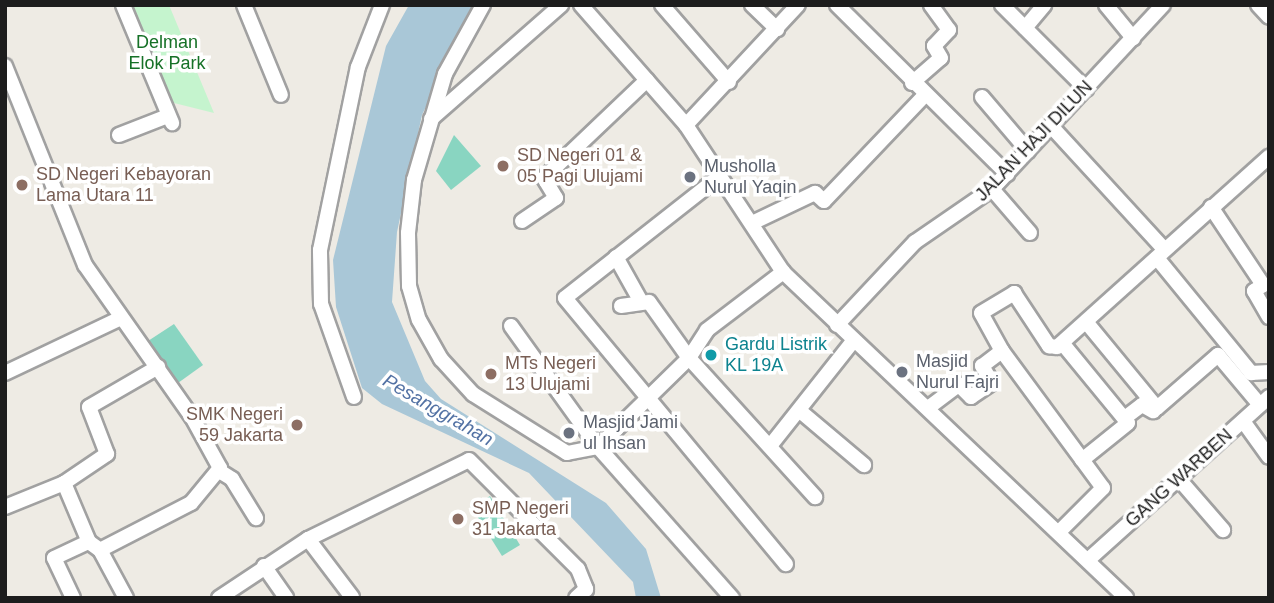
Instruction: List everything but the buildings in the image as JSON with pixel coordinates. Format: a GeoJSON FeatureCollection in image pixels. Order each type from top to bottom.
{"type":"FeatureCollection","features":[{"type":"Feature","properties":{"kind":"street"},"geometry":{"type":"LineString","coordinates":[[119,135],[170,120],[123,5]]}},
{"type":"Feature","properties":{"kind":"street"},"geometry":{"type":"LineString","coordinates":[[244,5],[281,95]]}},
{"type":"Feature","properties":{"kind":"street"},"geometry":{"type":"LineString","coordinates":[[354,397],[321,304],[320,250],[358,67],[382,5]]}},
{"type":"Feature","properties":{"kind":"street"},"geometry":{"type":"LineString","coordinates":[[483,5],[445,74],[430,120],[408,233],[409,286],[419,320],[441,359],[473,394],[567,453],[598,447],[689,358],[707,330],[783,272]]}},
{"type":"Feature","properties":{"kind":"street"},"geometry":{"type":"LineString","coordinates":[[430,120],[561,5]]}},
{"type":"Feature","properties":{"kind":"street"},"geometry":{"type":"LineString","coordinates":[[581,5],[686,125],[783,272],[1060,531],[1126,598]]}},
{"type":"Feature","properties":{"kind":"street"},"geometry":{"type":"LineString","coordinates":[[662,5],[729,82]]}},
{"type":"Feature","properties":{"kind":"street"},"geometry":{"type":"LineString","coordinates":[[752,5],[777,29]]}},
{"type":"Feature","properties":{"kind":"street"},"geometry":{"type":"LineString","coordinates":[[686,125],[798,5]]}},
{"type":"Feature","properties":{"kind":"street"},"geometry":{"type":"LineString","coordinates":[[837,5],[924,96],[1007,174]]}},
{"type":"Feature","properties":{"kind":"street"},"geometry":{"type":"LineString","coordinates":[[912,83],[941,58],[934,46],[949,30],[931,5]]}},
{"type":"Feature","properties":{"kind":"street"},"geometry":{"type":"LineString","coordinates":[[1002,5],[1086,89]]}},
{"type":"Feature","properties":{"kind":"street"},"geometry":{"type":"LineString","coordinates":[[1025,28],[1044,5]]}},
{"type":"Feature","properties":{"kind":"street"},"geometry":{"type":"LineString","coordinates":[[1106,5],[1133,38]]}},
{"type":"Feature","properties":{"kind":"street","name":"JALAN HAJI DILUN"},"geometry":{"type":"LineString","coordinates":[[837,325],[915,242],[992,189],[1163,5]]}},
{"type":"Feature","properties":{"kind":"street"},"geometry":{"type":"LineString","coordinates":[[1258,5],[1269,16]]}},
{"type":"Feature","properties":{"kind":"street"},"geometry":{"type":"LineString","coordinates":[[5,66],[85,265],[158,368],[221,472],[232,479],[256,518]]}},
{"type":"Feature","properties":{"kind":"street"},"geometry":{"type":"LineString","coordinates":[[522,221],[556,198],[544,178],[647,80]]}},
{"type":"Feature","properties":{"kind":"street"},"geometry":{"type":"LineString","coordinates":[[752,223],[815,192],[824,201],[924,96]]}},
{"type":"Feature","properties":{"kind":"street"},"geometry":{"type":"LineString","coordinates":[[982,97],[1028,151]]}},
{"type":"Feature","properties":{"kind":"street"},"geometry":{"type":"LineString","coordinates":[[1051,126],[1161,254],[1251,373],[1269,372]]}},
{"type":"Feature","properties":{"kind":"street"},"geometry":{"type":"LineString","coordinates":[[1060,531],[1103,490],[1002,351],[981,315],[1014,293],[1049,346],[1063,344],[1269,157]]}},
{"type":"Feature","properties":{"kind":"street"},"geometry":{"type":"LineString","coordinates":[[720,176],[565,298],[646,401],[786,564]]}},
{"type":"Feature","properties":{"kind":"street"},"geometry":{"type":"LineString","coordinates":[[992,189],[1030,233]]}},
{"type":"Feature","properties":{"kind":"street"},"geometry":{"type":"LineString","coordinates":[[1211,207],[1263,285],[1254,291],[1269,317]]}},
{"type":"Feature","properties":{"kind":"street"},"geometry":{"type":"LineString","coordinates":[[616,257],[640,300],[814,497]]}},
{"type":"Feature","properties":{"kind":"street"},"geometry":{"type":"LineString","coordinates":[[621,306],[640,300]]}},
{"type":"Feature","properties":{"kind":"street"},"geometry":{"type":"LineString","coordinates":[[6,371],[121,318]]}},
{"type":"Feature","properties":{"kind":"street"},"geometry":{"type":"LineString","coordinates":[[1087,323],[1157,408]]}},
{"type":"Feature","properties":{"kind":"street"},"geometry":{"type":"LineString","coordinates":[[511,326],[598,447],[732,598]]}},
{"type":"Feature","properties":{"kind":"street"},"geometry":{"type":"LineString","coordinates":[[770,446],[854,340]]}},
{"type":"Feature","properties":{"kind":"street"},"geometry":{"type":"LineString","coordinates":[[1063,344],[1126,417]]}},
{"type":"Feature","properties":{"kind":"street"},"geometry":{"type":"LineString","coordinates":[[928,408],[959,385],[971,397],[992,383],[982,366],[1002,351]]}},
{"type":"Feature","properties":{"kind":"street"},"geometry":{"type":"LineString","coordinates":[[1082,460],[1124,429],[1126,417],[1142,405],[1151,414],[1218,355],[1265,401]]}},
{"type":"Feature","properties":{"kind":"street"},"geometry":{"type":"LineString","coordinates":[[5,508],[64,483],[107,454],[89,407],[158,368]]}},
{"type":"Feature","properties":{"kind":"street","name":"GANG WARBEN"},"geometry":{"type":"LineString","coordinates":[[1088,559],[1265,401]]}},
{"type":"Feature","properties":{"kind":"street"},"geometry":{"type":"LineString","coordinates":[[800,411],[864,465]]}},
{"type":"Feature","properties":{"kind":"street"},"geometry":{"type":"LineString","coordinates":[[1243,421],[1269,457]]}},
{"type":"Feature","properties":{"kind":"street"},"geometry":{"type":"LineString","coordinates":[[219,598],[308,539],[469,460],[578,569],[586,589],[576,598]]}},
{"type":"Feature","properties":{"kind":"street"},"geometry":{"type":"LineString","coordinates":[[73,598],[54,558],[94,546],[184,507],[221,472]]}},
{"type":"Feature","properties":{"kind":"street"},"geometry":{"type":"LineString","coordinates":[[1178,478],[1223,530]]}},
{"type":"Feature","properties":{"kind":"street"},"geometry":{"type":"LineString","coordinates":[[64,483],[94,546],[126,598]]}},
{"type":"Feature","properties":{"kind":"street"},"geometry":{"type":"LineString","coordinates":[[308,539],[352,597]]}},
{"type":"Feature","properties":{"kind":"street"},"geometry":{"type":"LineString","coordinates":[[264,566],[286,598]]}},
{"type":"Feature","properties":{"kind":"green space","name":"Delman Elok Park"},"geometry":{"type":"Polygon","coordinates":[[[126,5],[169,5],[214,113],[166,101],[126,5]]]}},
{"type":"Feature","properties":{"kind":"green space"},"geometry":{"type":"Polygon","coordinates":[[[454,135],[481,166],[451,190],[436,171],[454,135]]]}},
{"type":"Feature","properties":{"kind":"green space"},"geometry":{"type":"Polygon","coordinates":[[[174,324],[203,365],[178,383],[148,341],[174,324]]]}},
{"type":"Feature","properties":{"kind":"green space"},"geometry":{"type":"Polygon","coordinates":[[[490,496],[520,545],[502,556],[472,508],[490,496]]]}},
{"type":"Feature","properties":{"kind":"water","name":"Pesanggrahan"},"geometry":{"type":"Polygon","coordinates":[[[409,5],[474,5],[422,115],[397,232],[392,302],[425,381],[441,399],[606,503],[646,549],[661,598],[636,598],[633,582],[529,473],[382,404],[362,388],[336,307],[333,260],[386,46],[409,5]]]}},
{"type":"Feature","properties":{"kind":"place","name":"SD Negeri 01 & 05 Pagi Ulujami"},"geometry":{"type":"Point","coordinates":[503,166]}},
{"type":"Feature","properties":{"kind":"place","name":"Musholla Nurul Yaqin"},"geometry":{"type":"Point","coordinates":[690,177]}},
{"type":"Feature","properties":{"kind":"place","name":"SD Negeri Kebayoran Lama Utara 11"},"geometry":{"type":"Point","coordinates":[22,185]}},
{"type":"Feature","properties":{"kind":"place","name":"Gardu Listrik KL 19A"},"geometry":{"type":"Point","coordinates":[711,355]}},
{"type":"Feature","properties":{"kind":"place","name":"Masjid Nurul Fajri"},"geometry":{"type":"Point","coordinates":[902,372]}},
{"type":"Feature","properties":{"kind":"place","name":"MTs Negeri 13 Ulujami"},"geometry":{"type":"Point","coordinates":[491,374]}},
{"type":"Feature","properties":{"kind":"place","name":"SMK Negeri 59 Jakarta"},"geometry":{"type":"Point","coordinates":[297,425]}},
{"type":"Feature","properties":{"kind":"place","name":"Masjid Jami ul Ihsan"},"geometry":{"type":"Point","coordinates":[569,433]}},
{"type":"Feature","properties":{"kind":"place","name":"SMP Negeri 31 Jakarta"},"geometry":{"type":"Point","coordinates":[458,519]}}]}
